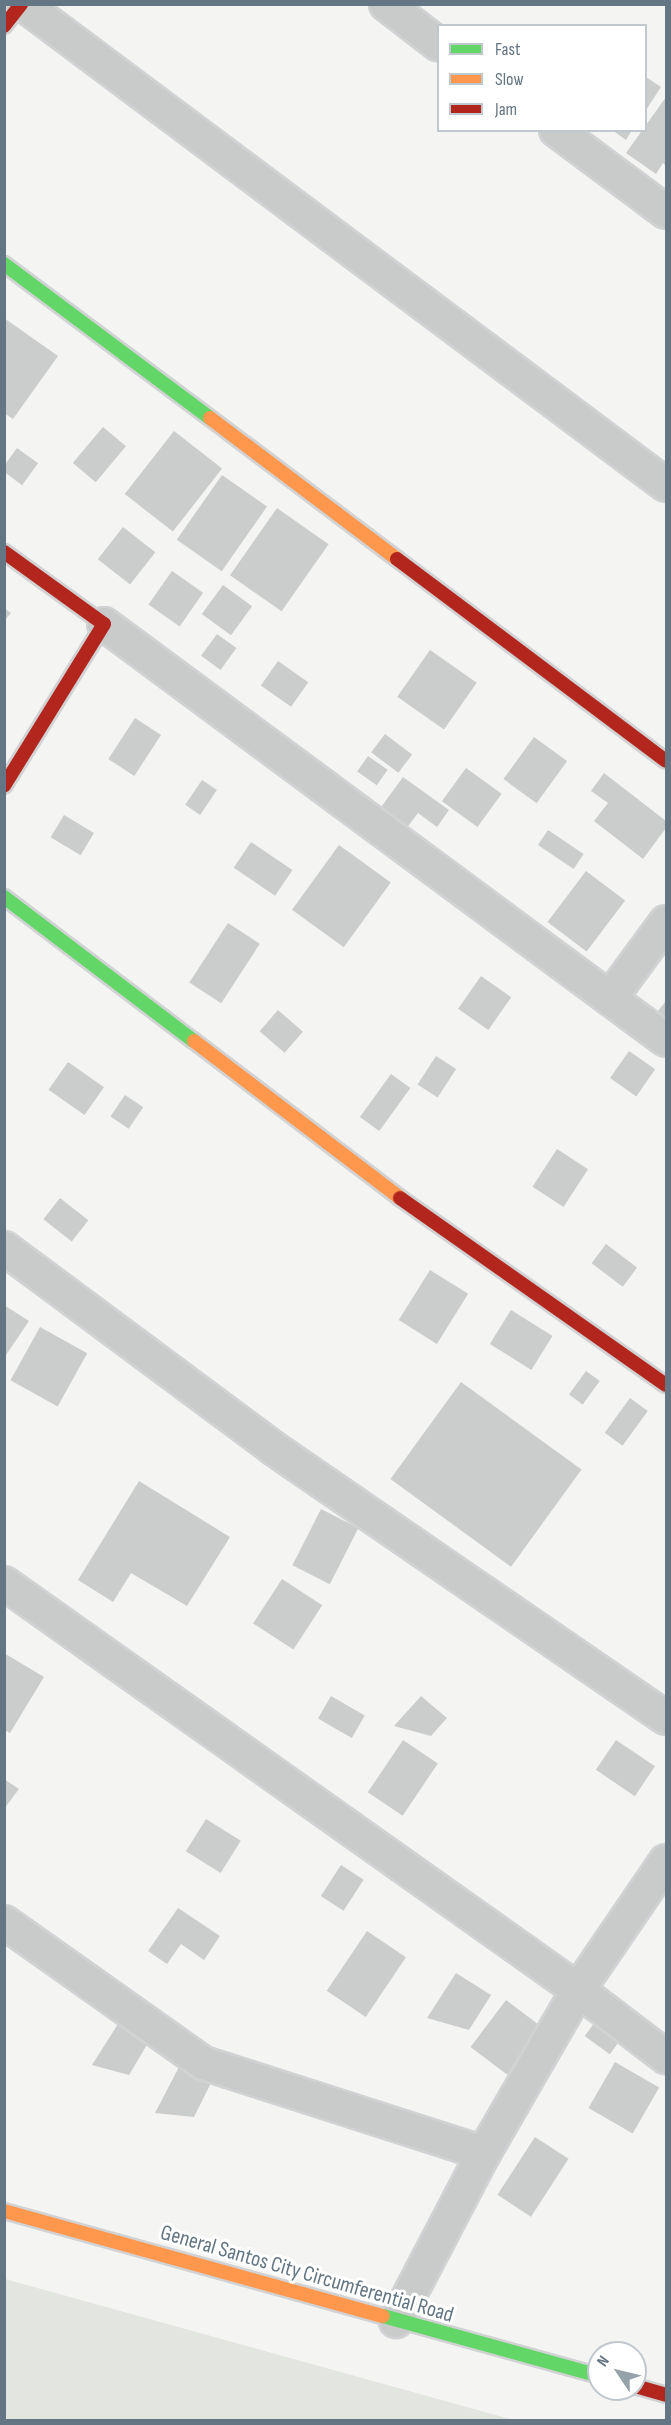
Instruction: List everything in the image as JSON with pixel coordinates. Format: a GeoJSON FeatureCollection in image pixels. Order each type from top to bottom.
{"type":"FeatureCollection","features":[{"type":"Feature","properties":{"kind":"street"},"geometry":{"type":"LineString","coordinates":[[4,26],[22,4],[666,486]]}},
{"type":"Feature","properties":{"kind":"street"},"geometry":{"type":"LineString","coordinates":[[386,4],[437,43]]}},
{"type":"Feature","properties":{"kind":"street"},"geometry":{"type":"LineString","coordinates":[[559,132],[666,212]]}},
{"type":"Feature","properties":{"kind":"street"},"geometry":{"type":"LineString","coordinates":[[4,264],[666,760]]}},
{"type":"Feature","properties":{"kind":"street"},"geometry":{"type":"LineString","coordinates":[[4,552],[611,997],[666,1040]]}},
{"type":"Feature","properties":{"kind":"street"},"geometry":{"type":"LineString","coordinates":[[4,786],[104,624]]}},
{"type":"Feature","properties":{"kind":"street"},"geometry":{"type":"LineString","coordinates":[[4,897],[417,1210],[666,1386]]}},
{"type":"Feature","properties":{"kind":"street"},"geometry":{"type":"LineString","coordinates":[[611,997],[666,922]]}},
{"type":"Feature","properties":{"kind":"street"},"geometry":{"type":"LineString","coordinates":[[4,1248],[273,1448],[666,1718]]}},
{"type":"Feature","properties":{"kind":"street"},"geometry":{"type":"LineString","coordinates":[[4,1583],[578,1990],[666,2057]]}},
{"type":"Feature","properties":{"kind":"street"},"geometry":{"type":"LineString","coordinates":[[396,2321],[484,2153],[578,1990],[666,1861]]}},
{"type":"Feature","properties":{"kind":"street"},"geometry":{"type":"LineString","coordinates":[[4,1922],[203,2063],[484,2153]]}},
{"type":"Feature","properties":{"kind":"street","name":"General Santos City Circumferential Road"},"geometry":{"type":"LineString","coordinates":[[4,2211],[587,2373]]}},
{"type":"Feature","properties":{"kind":"street"},"geometry":{"type":"LineString","coordinates":[[647,2389],[666,2395]]}},
{"type":"Feature","properties":{"kind":"shaded area"},"geometry":{"type":"Polygon","coordinates":[[[5,2279],[514,2420],[5,2420],[5,2279]]]}},
{"type":"Feature","properties":{"kind":"building"},"geometry":{"type":"Polygon","coordinates":[[[647,78],[661,87],[647,108],[647,78]]]}},
{"type":"Feature","properties":{"kind":"building"},"geometry":{"type":"Polygon","coordinates":[[[666,97],[666,166],[663,163],[656,174],[626,153],[641,132],[647,132],[647,124],[666,97]]]}},
{"type":"Feature","properties":{"kind":"building"},"geometry":{"type":"Polygon","coordinates":[[[615,132],[631,132],[626,140],[615,132]]]}},
{"type":"Feature","properties":{"kind":"building"},"geometry":{"type":"Polygon","coordinates":[[[4,318],[58,356],[13,419],[4,413],[4,318]]]}},
{"type":"Feature","properties":{"kind":"building"},"geometry":{"type":"Polygon","coordinates":[[[103,427],[126,446],[96,482],[73,463],[103,427]]]}},
{"type":"Feature","properties":{"kind":"building"},"geometry":{"type":"Polygon","coordinates":[[[174,431],[222,469],[173,532],[125,494],[174,431]]]}},
{"type":"Feature","properties":{"kind":"building"},"geometry":{"type":"Polygon","coordinates":[[[17,448],[38,463],[22,485],[4,472],[4,466],[17,448]]]}},
{"type":"Feature","properties":{"kind":"building"},"geometry":{"type":"Polygon","coordinates":[[[222,475],[267,507],[222,571],[177,540],[222,475]]]}},
{"type":"Feature","properties":{"kind":"building"},"geometry":{"type":"Polygon","coordinates":[[[277,508],[329,544],[282,611],[230,575],[277,508]]]}},
{"type":"Feature","properties":{"kind":"building"},"geometry":{"type":"Polygon","coordinates":[[[123,527],[155,552],[130,585],[98,559],[123,527]]]}},
{"type":"Feature","properties":{"kind":"building"},"geometry":{"type":"Polygon","coordinates":[[[172,571],[203,593],[180,626],[148,605],[172,571]]]}},
{"type":"Feature","properties":{"kind":"building"},"geometry":{"type":"Polygon","coordinates":[[[223,585],[252,606],[231,635],[202,614],[223,585]]]}},
{"type":"Feature","properties":{"kind":"building"},"geometry":{"type":"Polygon","coordinates":[[[4,608],[11,613],[4,621],[4,608]]]}},
{"type":"Feature","properties":{"kind":"building"},"geometry":{"type":"Polygon","coordinates":[[[217,634],[236,648],[221,670],[201,656],[217,634]]]}},
{"type":"Feature","properties":{"kind":"building"},"geometry":{"type":"Polygon","coordinates":[[[430,650],[477,683],[444,729],[397,697],[430,650]]]}},
{"type":"Feature","properties":{"kind":"building"},"geometry":{"type":"Polygon","coordinates":[[[278,661],[308,682],[291,707],[261,686],[278,661]]]}},
{"type":"Feature","properties":{"kind":"building"},"geometry":{"type":"Polygon","coordinates":[[[135,718],[161,735],[134,776],[108,759],[135,718]]]}},
{"type":"Feature","properties":{"kind":"building"},"geometry":{"type":"Polygon","coordinates":[[[385,734],[412,754],[398,773],[371,752],[385,734]]]}},
{"type":"Feature","properties":{"kind":"building"},"geometry":{"type":"Polygon","coordinates":[[[534,737],[567,761],[537,803],[503,779],[534,737]]]}},
{"type":"Feature","properties":{"kind":"building"},"geometry":{"type":"Polygon","coordinates":[[[368,756],[388,770],[377,785],[357,772],[368,756]]]}},
{"type":"Feature","properties":{"kind":"building"},"geometry":{"type":"Polygon","coordinates":[[[466,768],[502,794],[477,827],[442,801],[466,768]]]}},
{"type":"Feature","properties":{"kind":"building"},"geometry":{"type":"Polygon","coordinates":[[[604,773],[666,821],[666,828],[643,859],[594,821],[608,803],[591,791],[604,773]]]}},
{"type":"Feature","properties":{"kind":"building"},"geometry":{"type":"Polygon","coordinates":[[[403,777],[449,810],[437,827],[418,813],[403,833],[376,814],[403,777]]]}},
{"type":"Feature","properties":{"kind":"building"},"geometry":{"type":"Polygon","coordinates":[[[202,780],[217,790],[200,815],[185,805],[202,780]]]}},
{"type":"Feature","properties":{"kind":"building"},"geometry":{"type":"Polygon","coordinates":[[[64,815],[94,833],[81,855],[51,837],[64,815]]]}},
{"type":"Feature","properties":{"kind":"building"},"geometry":{"type":"Polygon","coordinates":[[[548,830],[584,854],[574,869],[538,845],[548,830]]]}},
{"type":"Feature","properties":{"kind":"building"},"geometry":{"type":"Polygon","coordinates":[[[251,842],[292,870],[275,896],[234,868],[251,842]]]}},
{"type":"Feature","properties":{"kind":"building"},"geometry":{"type":"Polygon","coordinates":[[[339,845],[391,883],[344,947],[292,910],[339,845]]]}},
{"type":"Feature","properties":{"kind":"building"},"geometry":{"type":"Polygon","coordinates":[[[586,871],[625,900],[587,952],[547,922],[586,871]]]}},
{"type":"Feature","properties":{"kind":"building"},"geometry":{"type":"Polygon","coordinates":[[[228,923],[260,944],[221,1003],[189,983],[228,923]]]}},
{"type":"Feature","properties":{"kind":"building"},"geometry":{"type":"Polygon","coordinates":[[[481,976],[511,997],[488,1030],[458,1009],[481,976]]]}},
{"type":"Feature","properties":{"kind":"building"},"geometry":{"type":"Polygon","coordinates":[[[666,1001],[666,1018],[658,1011],[666,1001]]]}},
{"type":"Feature","properties":{"kind":"building"},"geometry":{"type":"Polygon","coordinates":[[[278,1010],[303,1032],[285,1053],[260,1031],[278,1010]]]}},
{"type":"Feature","properties":{"kind":"building"},"geometry":{"type":"Polygon","coordinates":[[[629,1051],[655,1069],[636,1096],[610,1078],[629,1051]]]}},
{"type":"Feature","properties":{"kind":"building"},"geometry":{"type":"Polygon","coordinates":[[[436,1056],[456,1069],[438,1098],[417,1085],[436,1056]]]}},
{"type":"Feature","properties":{"kind":"building"},"geometry":{"type":"Polygon","coordinates":[[[68,1062],[104,1087],[85,1115],[48,1090],[68,1062]]]}},
{"type":"Feature","properties":{"kind":"building"},"geometry":{"type":"Polygon","coordinates":[[[391,1074],[410,1088],[379,1131],[360,1117],[391,1074]]]}},
{"type":"Feature","properties":{"kind":"building"},"geometry":{"type":"Polygon","coordinates":[[[125,1095],[143,1107],[129,1129],[110,1117],[125,1095]]]}},
{"type":"Feature","properties":{"kind":"building"},"geometry":{"type":"Polygon","coordinates":[[[557,1149],[588,1169],[564,1207],[532,1187],[557,1149]]]}},
{"type":"Feature","properties":{"kind":"building"},"geometry":{"type":"Polygon","coordinates":[[[60,1198],[88,1220],[72,1241],[43,1219],[60,1198]]]}},
{"type":"Feature","properties":{"kind":"building"},"geometry":{"type":"Polygon","coordinates":[[[606,1244],[637,1267],[623,1287],[592,1263],[606,1244]]]}},
{"type":"Feature","properties":{"kind":"building"},"geometry":{"type":"Polygon","coordinates":[[[430,1270],[468,1294],[437,1344],[399,1320],[430,1270]]]}},
{"type":"Feature","properties":{"kind":"building"},"geometry":{"type":"Polygon","coordinates":[[[4,1305],[29,1321],[4,1358],[4,1305]]]}},
{"type":"Feature","properties":{"kind":"building"},"geometry":{"type":"Polygon","coordinates":[[[511,1310],[553,1336],[531,1370],[490,1344],[511,1310]]]}},
{"type":"Feature","properties":{"kind":"building"},"geometry":{"type":"Polygon","coordinates":[[[40,1327],[87,1353],[58,1407],[10,1380],[40,1327]]]}},
{"type":"Feature","properties":{"kind":"building"},"geometry":{"type":"Polygon","coordinates":[[[586,1371],[600,1381],[583,1404],[569,1394],[586,1371]]]}},
{"type":"Feature","properties":{"kind":"building"},"geometry":{"type":"Polygon","coordinates":[[[461,1382],[582,1470],[511,1567],[390,1479],[461,1382]]]}},
{"type":"Feature","properties":{"kind":"building"},"geometry":{"type":"Polygon","coordinates":[[[630,1398],[648,1411],[623,1446],[605,1433],[630,1398]]]}},
{"type":"Feature","properties":{"kind":"building"},"geometry":{"type":"Polygon","coordinates":[[[139,1481],[230,1537],[187,1606],[131,1573],[113,1602],[78,1580],[139,1481]]]}},
{"type":"Feature","properties":{"kind":"building"},"geometry":{"type":"Polygon","coordinates":[[[321,1509],[358,1528],[330,1584],[292,1565],[321,1509]]]}},
{"type":"Feature","properties":{"kind":"building"},"geometry":{"type":"Polygon","coordinates":[[[282,1579],[322,1605],[293,1650],[253,1623],[282,1579]]]}},
{"type":"Feature","properties":{"kind":"building"},"geometry":{"type":"Polygon","coordinates":[[[4,1653],[44,1677],[10,1733],[4,1730],[4,1653]]]}},
{"type":"Feature","properties":{"kind":"building"},"geometry":{"type":"Polygon","coordinates":[[[331,1696],[365,1716],[352,1738],[318,1719],[331,1696]]]}},
{"type":"Feature","properties":{"kind":"building"},"geometry":{"type":"Polygon","coordinates":[[[421,1696],[447,1718],[431,1736],[394,1726],[421,1696]]]}},
{"type":"Feature","properties":{"kind":"building"},"geometry":{"type":"Polygon","coordinates":[[[403,1740],[438,1763],[403,1816],[368,1792],[403,1740]]]}},
{"type":"Feature","properties":{"kind":"building"},"geometry":{"type":"Polygon","coordinates":[[[616,1740],[655,1766],[635,1796],[596,1770],[616,1740]]]}},
{"type":"Feature","properties":{"kind":"building"},"geometry":{"type":"Polygon","coordinates":[[[4,1779],[19,1789],[4,1809],[4,1779]]]}},
{"type":"Feature","properties":{"kind":"building"},"geometry":{"type":"Polygon","coordinates":[[[206,1819],[241,1841],[221,1873],[186,1851],[206,1819]]]}},
{"type":"Feature","properties":{"kind":"building"},"geometry":{"type":"Polygon","coordinates":[[[341,1865],[364,1880],[343,1911],[321,1896],[341,1865]]]}},
{"type":"Feature","properties":{"kind":"building"},"geometry":{"type":"Polygon","coordinates":[[[178,1908],[220,1936],[204,1960],[181,1944],[167,1964],[148,1951],[178,1908]]]}},
{"type":"Feature","properties":{"kind":"building"},"geometry":{"type":"Polygon","coordinates":[[[367,1931],[406,1957],[366,2017],[327,1991],[367,1931]]]}},
{"type":"Feature","properties":{"kind":"building"},"geometry":{"type":"Polygon","coordinates":[[[456,1973],[491,1995],[469,2030],[427,2018],[456,1973]]]}},
{"type":"Feature","properties":{"kind":"building"},"geometry":{"type":"Polygon","coordinates":[[[506,2000],[543,2028],[507,2075],[470,2047],[506,2000]]]}},
{"type":"Feature","properties":{"kind":"building"},"geometry":{"type":"Polygon","coordinates":[[[600,2015],[625,2033],[610,2054],[585,2036],[600,2015]]]}},
{"type":"Feature","properties":{"kind":"building"},"geometry":{"type":"Polygon","coordinates":[[[118,2024],[148,2043],[129,2075],[92,2065],[118,2024]]]}},
{"type":"Feature","properties":{"kind":"building"},"geometry":{"type":"Polygon","coordinates":[[[615,2062],[659,2088],[633,2133],[588,2108],[615,2062]]]}},
{"type":"Feature","properties":{"kind":"building"},"geometry":{"type":"Polygon","coordinates":[[[180,2065],[212,2081],[194,2117],[155,2113],[180,2065]]]}},
{"type":"Feature","properties":{"kind":"building"},"geometry":{"type":"Polygon","coordinates":[[[535,2137],[569,2159],[531,2217],[497,2195],[535,2137]]]}},
{"type":"Feature","properties":{"kind":"traffic: fast"},"geometry":{"type":"LineString","coordinates":[[4,264],[210,418]]}},
{"type":"Feature","properties":{"kind":"traffic: fast"},"geometry":{"type":"LineString","coordinates":[[4,897],[194,1041]]}},
{"type":"Feature","properties":{"kind":"traffic: fast"},"geometry":{"type":"LineString","coordinates":[[383,2316],[587,2373]]}},
{"type":"Feature","properties":{"kind":"traffic: slow"},"geometry":{"type":"LineString","coordinates":[[210,418],[397,559]]}},
{"type":"Feature","properties":{"kind":"traffic: slow"},"geometry":{"type":"LineString","coordinates":[[194,1041],[400,1198]]}},
{"type":"Feature","properties":{"kind":"traffic: slow"},"geometry":{"type":"LineString","coordinates":[[4,2211],[383,2316]]}},
{"type":"Feature","properties":{"kind":"traffic: jam"},"geometry":{"type":"LineString","coordinates":[[4,26],[21,4]]}},
{"type":"Feature","properties":{"kind":"traffic: jam"},"geometry":{"type":"LineString","coordinates":[[4,552],[104,624],[4,786]]}},
{"type":"Feature","properties":{"kind":"traffic: jam"},"geometry":{"type":"LineString","coordinates":[[397,559],[666,761]]}},
{"type":"Feature","properties":{"kind":"traffic: jam"},"geometry":{"type":"LineString","coordinates":[[400,1198],[666,1385]]}},
{"type":"Feature","properties":{"kind":"traffic: jam"},"geometry":{"type":"LineString","coordinates":[[647,2389],[666,2395]]}}]}
